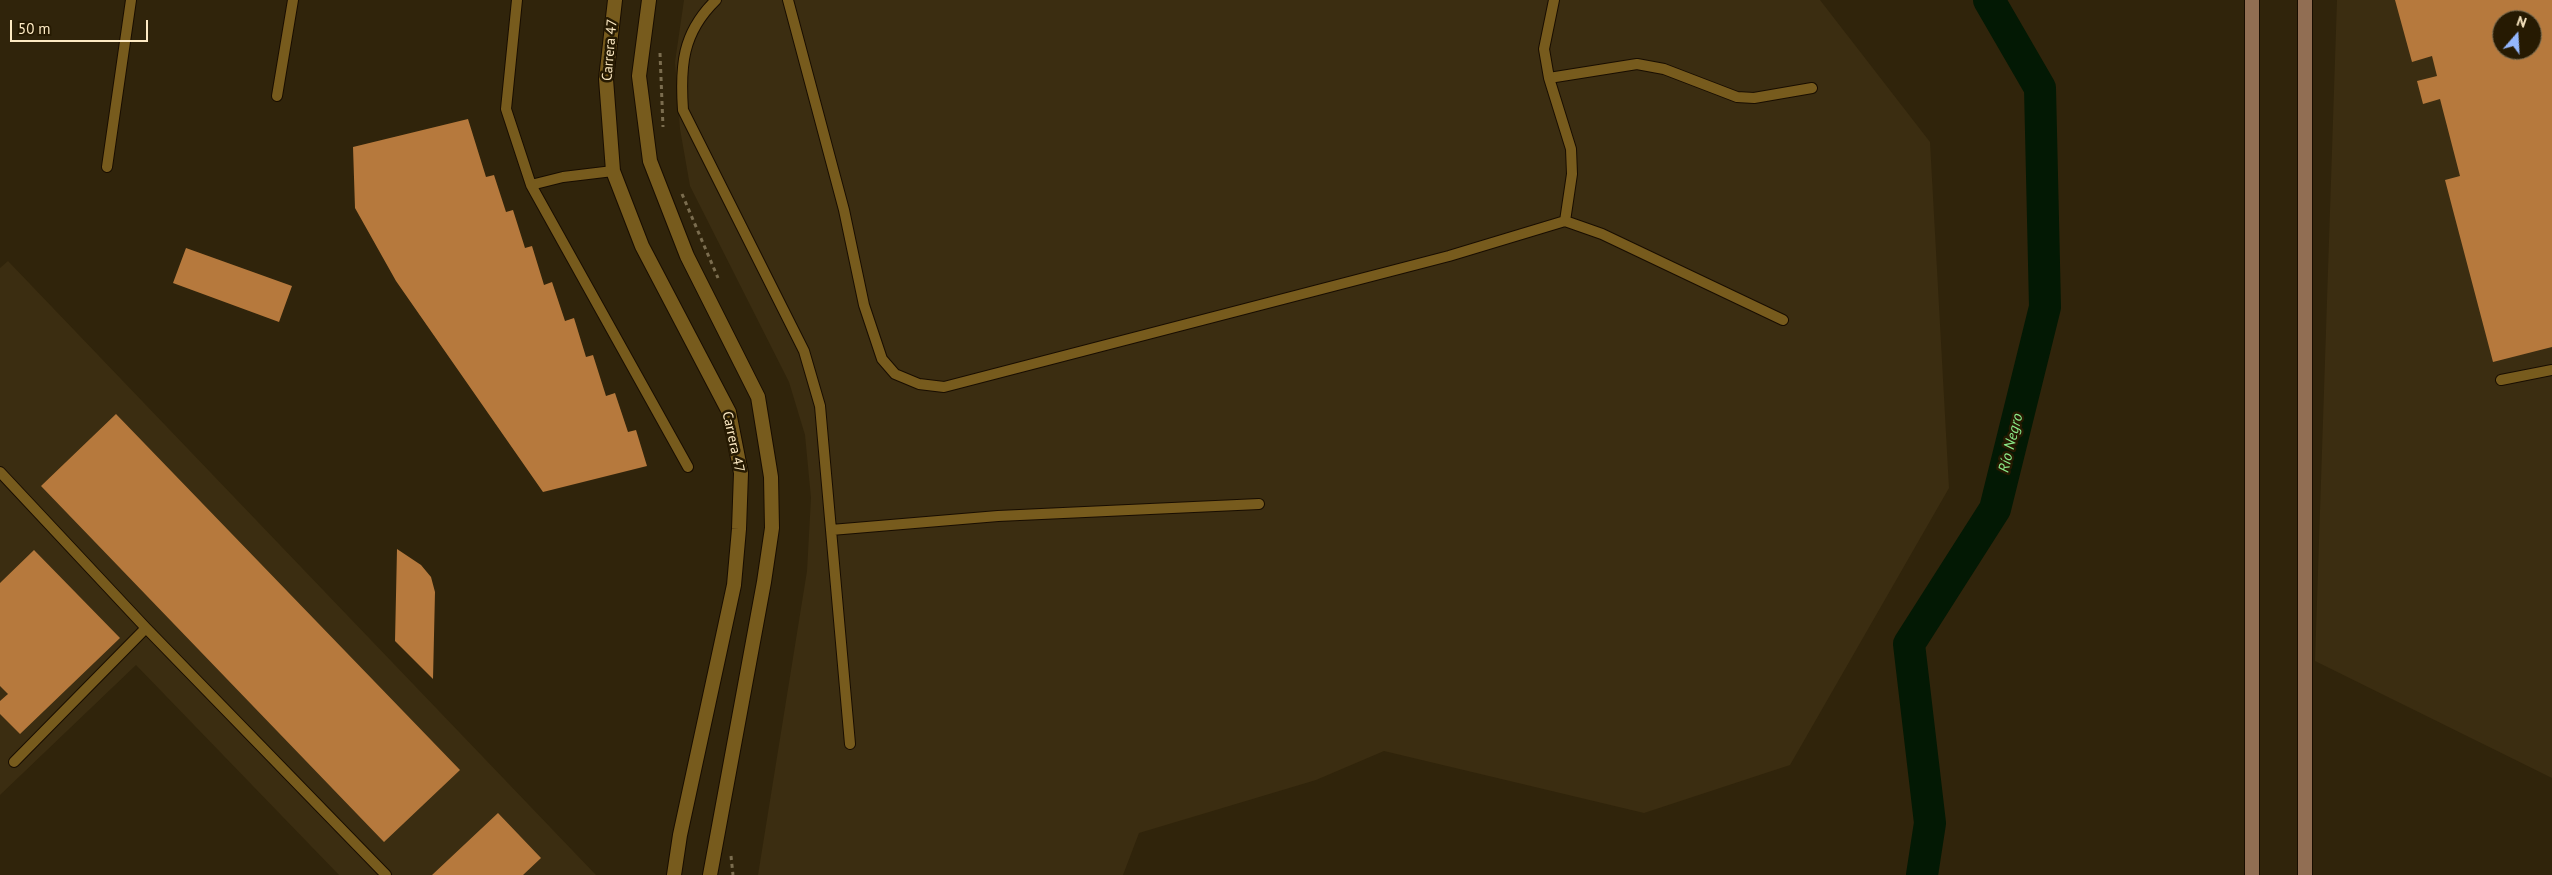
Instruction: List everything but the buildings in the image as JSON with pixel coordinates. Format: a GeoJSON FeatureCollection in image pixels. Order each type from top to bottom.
{"type":"FeatureCollection","features":[{"type":"Feature","properties":{"kind":"main road"},"geometry":{"type":"LineString","coordinates":[[2252,0],[2252,875]]}},
{"type":"Feature","properties":{"kind":"main road"},"geometry":{"type":"LineString","coordinates":[[2304,875],[2305,0]]}},
{"type":"Feature","properties":{"kind":"street","name":"Carrera 47"},"geometry":{"type":"LineString","coordinates":[[615,0],[606,79],[613,171],[642,246],[729,412],[741,473],[734,586],[680,836],[674,875]]}},
{"type":"Feature","properties":{"kind":"street"},"geometry":{"type":"LineString","coordinates":[[649,0],[640,76],[650,161],[686,256],[758,397],[771,477],[772,528],[764,582],[710,875]]}},
{"type":"Feature","properties":{"kind":"lane"},"geometry":{"type":"LineString","coordinates":[[107,167],[131,0]]}},
{"type":"Feature","properties":{"kind":"lane"},"geometry":{"type":"LineString","coordinates":[[277,96],[293,0]]}},
{"type":"Feature","properties":{"kind":"lane"},"geometry":{"type":"LineString","coordinates":[[517,0],[506,109],[532,185],[688,467]]}},
{"type":"Feature","properties":{"kind":"lane"},"geometry":{"type":"LineString","coordinates":[[716,0],[700,16],[687,45],[681,76],[683,110],[804,351],[820,406],[850,744]]}},
{"type":"Feature","properties":{"kind":"lane"},"geometry":{"type":"LineString","coordinates":[[788,0],[844,210],[864,305],[874,337],[882,359],[895,374],[919,384],[944,387],[954,385],[1449,256],[1565,221],[1602,234],[1783,320]]}},
{"type":"Feature","properties":{"kind":"lane"},"geometry":{"type":"LineString","coordinates":[[1554,0],[1544,48],[1549,78],[1571,149],[1572,174],[1565,221]]}},
{"type":"Feature","properties":{"kind":"lane"},"geometry":{"type":"LineString","coordinates":[[1549,78],[1637,64],[1664,69],[1737,97],[1754,98],[1812,88]]}},
{"type":"Feature","properties":{"kind":"lane"},"geometry":{"type":"LineString","coordinates":[[532,185],[563,177],[613,171]]}},
{"type":"Feature","properties":{"kind":"lane"},"geometry":{"type":"LineString","coordinates":[[2501,380],[2552,370]]}},
{"type":"Feature","properties":{"kind":"lane"},"geometry":{"type":"LineString","coordinates":[[0,472],[146,628],[386,875]]}},
{"type":"Feature","properties":{"kind":"lane"},"geometry":{"type":"LineString","coordinates":[[831,530],[998,516],[1259,504]]}},
{"type":"Feature","properties":{"kind":"lane"},"geometry":{"type":"LineString","coordinates":[[14,762],[146,628]]}},
{"type":"Feature","properties":{"kind":"shaded area"},"geometry":{"type":"Polygon","coordinates":[[[684,0],[1820,0],[1930,142],[1949,488],[1790,765],[1644,813],[1384,751],[1316,780],[1139,833],[1123,875],[758,875],[807,571],[811,498],[805,435],[789,382],[690,186],[680,129],[675,62],[684,0]]]}},
{"type":"Feature","properties":{"kind":"shaded area"},"geometry":{"type":"Polygon","coordinates":[[[2337,0],[2552,0],[2552,778],[2315,661],[2337,0]]]}},
{"type":"Feature","properties":{"kind":"shaded area"},"geometry":{"type":"Polygon","coordinates":[[[8,261],[596,875],[339,875],[136,665],[0,795],[0,268],[8,261]]]}},
{"type":"Feature","properties":{"kind":"waterway","name":"Río Negro"},"geometry":{"type":"LineString","coordinates":[[1922,875],[1930,823],[1909,644],[1995,509],[2045,307],[2040,88],[1989,0]]}}]}
